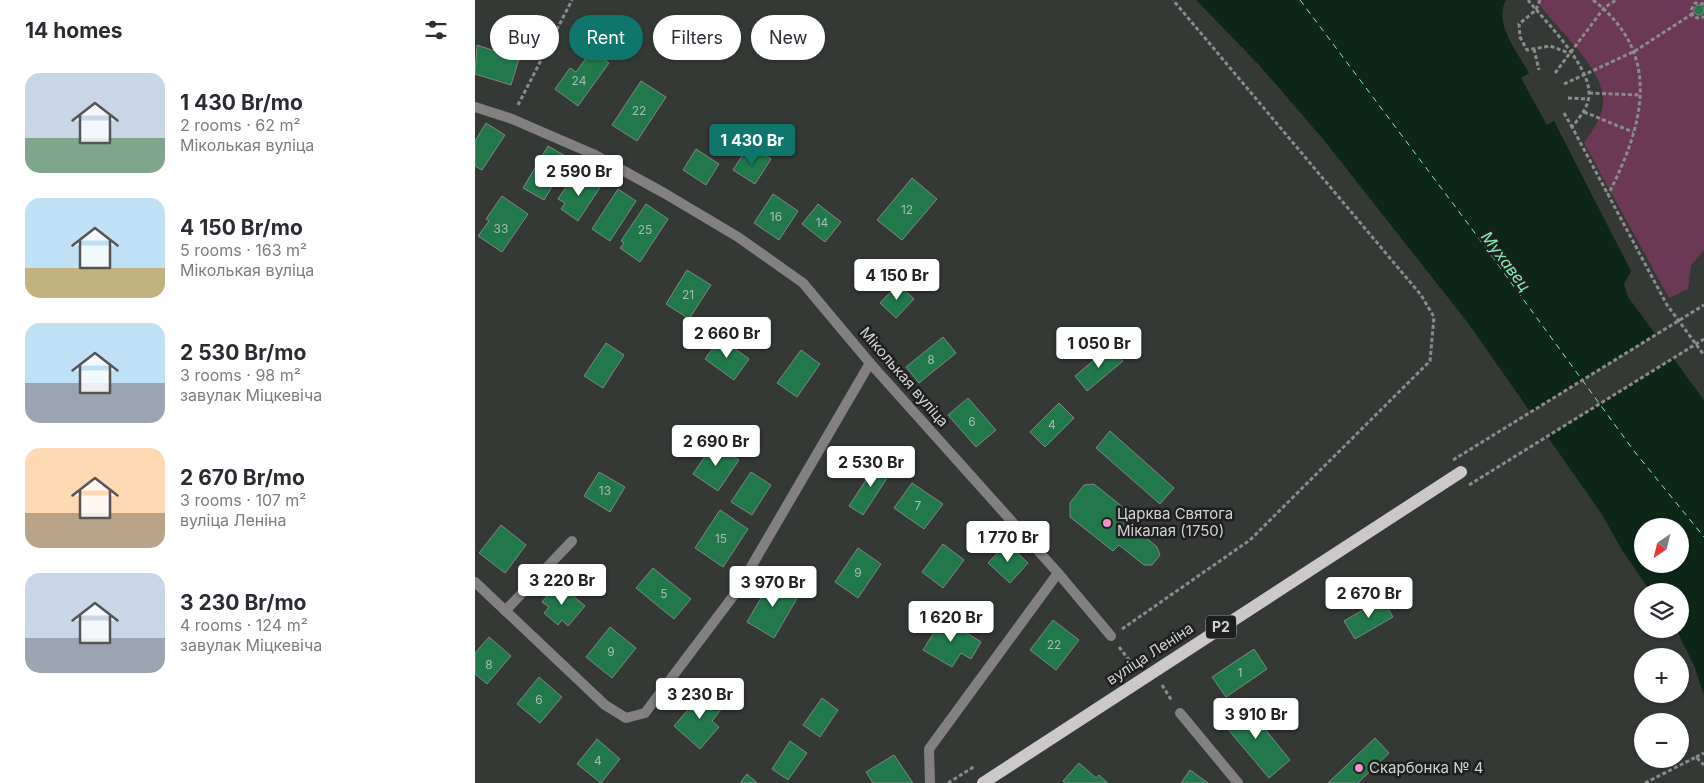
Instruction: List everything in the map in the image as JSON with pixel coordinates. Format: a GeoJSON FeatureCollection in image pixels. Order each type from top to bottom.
{"type":"FeatureCollection","features":[{"type":"Feature","properties":{"kind":"main road","name":"вуліца Леніна"},"geometry":{"type":"LineString","coordinates":[[983,783],[1461,472]]}},
{"type":"Feature","properties":{"kind":"street","name":"Міколькая вуліца"},"geometry":{"type":"LineString","coordinates":[[475,107],[511,119],[593,154],[738,237],[803,283],[870,363],[1058,573],[1111,636]]}},
{"type":"Feature","properties":{"kind":"street"},"geometry":{"type":"LineString","coordinates":[[475,582],[605,705],[626,718],[645,713],[737,591],[870,363]]}},
{"type":"Feature","properties":{"kind":"street"},"geometry":{"type":"LineString","coordinates":[[505,611],[572,541]]}},
{"type":"Feature","properties":{"kind":"street"},"geometry":{"type":"LineString","coordinates":[[930,783],[929,749],[1058,573]]}},
{"type":"Feature","properties":{"kind":"street"},"geometry":{"type":"LineString","coordinates":[[1180,713],[1238,783]]}},
{"type":"Feature","properties":{"kind":"path"},"geometry":{"type":"LineString","coordinates":[[511,119],[572,0]]}},
{"type":"Feature","properties":{"kind":"path"},"geometry":{"type":"LineString","coordinates":[[1134,666],[1111,636],[1250,540],[1313,479],[1430,361],[1435,317],[1421,295],[1173,0]]}},
{"type":"Feature","properties":{"kind":"path"},"geometry":{"type":"LineString","coordinates":[[1528,0],[1571,54],[1585,75],[1589,93],[1588,98],[1584,112],[1572,127]]}},
{"type":"Feature","properties":{"kind":"path"},"geometry":{"type":"LineString","coordinates":[[1540,0],[1536,10],[1523,20],[1518,32],[1527,50],[1550,46],[1571,54]]}},
{"type":"Feature","properties":{"kind":"path"},"geometry":{"type":"LineString","coordinates":[[1593,0],[1604,8],[1621,28],[1635,50],[1642,80],[1628,151],[1608,196]]}},
{"type":"Feature","properties":{"kind":"path"},"geometry":{"type":"LineString","coordinates":[[1555,73],[1604,8],[1616,0]]}},
{"type":"Feature","properties":{"kind":"path"},"geometry":{"type":"LineString","coordinates":[[1704,4],[1694,2],[1691,10],[1697,18],[1704,18]]}},
{"type":"Feature","properties":{"kind":"path"},"geometry":{"type":"LineString","coordinates":[[1564,84],[1635,50],[1693,14]]}},
{"type":"Feature","properties":{"kind":"path"},"geometry":{"type":"LineString","coordinates":[[1534,49],[1539,70]]}},
{"type":"Feature","properties":{"kind":"path"},"geometry":{"type":"LineString","coordinates":[[1589,93],[1640,95]]}},
{"type":"Feature","properties":{"kind":"path"},"geometry":{"type":"LineString","coordinates":[[1568,98],[1588,98]]}},
{"type":"Feature","properties":{"kind":"path"},"geometry":{"type":"LineString","coordinates":[[1584,112],[1633,132]]}},
{"type":"Feature","properties":{"kind":"path"},"geometry":{"type":"LineString","coordinates":[[1564,113],[1667,305],[1704,355]]}},
{"type":"Feature","properties":{"kind":"path"},"geometry":{"type":"LineString","coordinates":[[1453,460],[1704,305]]}},
{"type":"Feature","properties":{"kind":"path"},"geometry":{"type":"LineString","coordinates":[[1469,485],[1704,339]]}},
{"type":"Feature","properties":{"kind":"path"},"geometry":{"type":"LineString","coordinates":[[1160,683],[1180,713]]}},
{"type":"Feature","properties":{"kind":"path"},"geometry":{"type":"LineString","coordinates":[[1645,783],[1704,753]]}},
{"type":"Feature","properties":{"kind":"path"},"geometry":{"type":"LineString","coordinates":[[1696,757],[1704,765]]}},
{"type":"Feature","properties":{"kind":"shaded area"},"geometry":{"type":"Polygon","coordinates":[[[1536,0],[1704,0],[1704,250],[1691,265],[1688,289],[1669,298],[1584,143],[1598,122],[1602,110],[1603,97],[1600,85],[1585,59],[1536,0]]]}},
{"type":"Feature","properties":{"kind":"water","name":"Мухавец"},"geometry":{"type":"Polygon","coordinates":[[[1196,0],[1506,0],[1503,9],[1505,28],[1513,47],[1529,73],[1521,78],[1547,125],[1554,121],[1631,271],[1624,284],[1628,297],[1704,400],[1704,695],[1689,656],[1689,648],[1685,648],[1680,638],[1689,638],[1689,583],[1645,583],[1638,573],[1689,573],[1689,518],[1634,518],[1634,568],[1601,513],[1468,323],[1323,139],[1260,66],[1196,0]]]}},
{"type":"Feature","properties":{"kind":"pier"},"geometry":{"type":"Polygon","coordinates":[[[1658,333],[1675,357],[1545,438],[1528,414],[1658,333]]]}},
{"type":"Feature","properties":{"kind":"building"},"geometry":{"type":"Polygon","coordinates":[[[1697,5],[1701,5],[1704,10],[1703,14],[1697,15],[1694,12],[1694,8],[1697,5]]]}},
{"type":"Feature","properties":{"kind":"building"},"geometry":{"type":"Polygon","coordinates":[[[477,45],[490,49],[490,60],[519,60],[511,85],[475,74],[477,45]]]}},
{"type":"Feature","properties":{"kind":"building"},"geometry":{"type":"Polygon","coordinates":[[[585,60],[605,60],[609,63],[578,106],[555,89],[570,68],[576,72],[585,60]]]}},
{"type":"Feature","properties":{"kind":"building"},"geometry":{"type":"Polygon","coordinates":[[[641,81],[666,97],[637,141],[612,125],[641,81]]]}},
{"type":"Feature","properties":{"kind":"building"},"geometry":{"type":"Polygon","coordinates":[[[486,123],[505,135],[482,170],[475,166],[475,141],[486,123]]]}},
{"type":"Feature","properties":{"kind":"building"},"geometry":{"type":"Polygon","coordinates":[[[548,146],[569,158],[544,200],[523,188],[548,146]]]}},
{"type":"Feature","properties":{"kind":"building"},"geometry":{"type":"Polygon","coordinates":[[[696,149],[719,164],[706,185],[683,170],[696,149]]]}},
{"type":"Feature","properties":{"kind":"building"},"geometry":{"type":"Polygon","coordinates":[[[757,150],[771,159],[755,184],[733,170],[744,153],[752,158],[757,150]]]}},
{"type":"Feature","properties":{"kind":"building"},"geometry":{"type":"Polygon","coordinates":[[[583,175],[601,186],[578,221],[561,209],[565,203],[558,199],[568,184],[574,188],[583,175]]]}},
{"type":"Feature","properties":{"kind":"building"},"geometry":{"type":"Polygon","coordinates":[[[912,178],[937,199],[902,240],[877,220],[912,178]]]}},
{"type":"Feature","properties":{"kind":"building"},"geometry":{"type":"Polygon","coordinates":[[[618,189],[636,201],[610,241],[592,229],[618,189]]]}},
{"type":"Feature","properties":{"kind":"building"},"geometry":{"type":"Polygon","coordinates":[[[773,194],[798,211],[779,240],[754,223],[773,194]]]}},
{"type":"Feature","properties":{"kind":"building"},"geometry":{"type":"Polygon","coordinates":[[[502,196],[528,214],[502,252],[478,236],[489,221],[486,219],[502,196]]]}},
{"type":"Feature","properties":{"kind":"building"},"geometry":{"type":"Polygon","coordinates":[[[646,204],[668,219],[640,262],[620,248],[624,243],[621,241],[646,204]]]}},
{"type":"Feature","properties":{"kind":"building"},"geometry":{"type":"Polygon","coordinates":[[[818,204],[841,222],[825,242],[802,224],[818,204]]]}},
{"type":"Feature","properties":{"kind":"building"},"geometry":{"type":"Polygon","coordinates":[[[687,270],[711,285],[689,319],[666,304],[687,270]]]}},
{"type":"Feature","properties":{"kind":"building"},"geometry":{"type":"Polygon","coordinates":[[[898,284],[914,299],[896,318],[880,303],[898,284]]]}},
{"type":"Feature","properties":{"kind":"building"},"geometry":{"type":"Polygon","coordinates":[[[943,337],[956,353],[919,383],[906,367],[943,337]]]}},
{"type":"Feature","properties":{"kind":"building"},"geometry":{"type":"Polygon","coordinates":[[[720,338],[749,359],[734,380],[705,359],[720,338]]]}},
{"type":"Feature","properties":{"kind":"building"},"geometry":{"type":"Polygon","coordinates":[[[606,343],[624,355],[603,388],[584,376],[606,343]]]}},
{"type":"Feature","properties":{"kind":"building"},"geometry":{"type":"Polygon","coordinates":[[[1111,346],[1123,361],[1087,391],[1075,376],[1111,346]]]}},
{"type":"Feature","properties":{"kind":"building"},"geometry":{"type":"Polygon","coordinates":[[[801,350],[820,364],[797,397],[777,383],[801,350]]]}},
{"type":"Feature","properties":{"kind":"building"},"geometry":{"type":"Polygon","coordinates":[[[968,398],[996,430],[976,447],[948,415],[968,398]]]}},
{"type":"Feature","properties":{"kind":"building"},"geometry":{"type":"Polygon","coordinates":[[[1059,403],[1074,418],[1045,447],[1030,432],[1059,403]]]}},
{"type":"Feature","properties":{"kind":"building"},"geometry":{"type":"Polygon","coordinates":[[[1110,431],[1174,488],[1160,504],[1096,448],[1110,431]]]}},
{"type":"Feature","properties":{"kind":"building"},"geometry":{"type":"Polygon","coordinates":[[[714,443],[739,460],[718,491],[693,474],[714,443]]]}},
{"type":"Feature","properties":{"kind":"building"},"geometry":{"type":"Polygon","coordinates":[[[879,460],[893,469],[863,515],[849,506],[879,460]]]}},
{"type":"Feature","properties":{"kind":"building"},"geometry":{"type":"Polygon","coordinates":[[[599,472],[625,487],[610,512],[584,496],[599,472]]]}},
{"type":"Feature","properties":{"kind":"building"},"geometry":{"type":"Polygon","coordinates":[[[751,472],[771,485],[752,515],[731,502],[751,472]]]}},
{"type":"Feature","properties":{"kind":"building"},"geometry":{"type":"Polygon","coordinates":[[[912,483],[943,504],[924,529],[894,508],[912,483]]]}},
{"type":"Feature","properties":{"kind":"building","name":"Царква Святога Мікалая (1750)"},"geometry":{"type":"Polygon","coordinates":[[[1094,484],[1139,520],[1133,527],[1157,547],[1160,555],[1152,565],[1144,565],[1119,545],[1113,551],[1070,517],[1070,503],[1084,485],[1094,484]]]}},
{"type":"Feature","properties":{"kind":"building"},"geometry":{"type":"Polygon","coordinates":[[[720,510],[748,529],[723,567],[695,548],[720,510]]]}},
{"type":"Feature","properties":{"kind":"building"},"geometry":{"type":"Polygon","coordinates":[[[501,525],[526,545],[505,573],[479,553],[501,525]]]}},
{"type":"Feature","properties":{"kind":"building"},"geometry":{"type":"Polygon","coordinates":[[[1007,543],[1028,563],[1010,583],[988,563],[1007,543]]]}},
{"type":"Feature","properties":{"kind":"building"},"geometry":{"type":"Polygon","coordinates":[[[943,544],[964,560],[943,588],[922,572],[943,544]]]}},
{"type":"Feature","properties":{"kind":"building"},"geometry":{"type":"Polygon","coordinates":[[[858,548],[881,564],[858,598],[835,582],[858,548]]]}},
{"type":"Feature","properties":{"kind":"building"},"geometry":{"type":"Polygon","coordinates":[[[653,568],[691,599],[674,619],[636,588],[653,568]]]}},
{"type":"Feature","properties":{"kind":"building"},"geometry":{"type":"Polygon","coordinates":[[[772,579],[799,595],[774,638],[747,622],[772,579]]]}},
{"type":"Feature","properties":{"kind":"building"},"geometry":{"type":"Polygon","coordinates":[[[558,583],[585,606],[568,626],[562,620],[558,625],[544,613],[549,607],[542,602],[558,583]]]}},
{"type":"Feature","properties":{"kind":"building"},"geometry":{"type":"Polygon","coordinates":[[[1382,599],[1393,617],[1355,639],[1344,621],[1382,599]]]}},
{"type":"Feature","properties":{"kind":"building"},"geometry":{"type":"Polygon","coordinates":[[[943,618],[981,642],[971,659],[961,653],[952,667],[923,650],[943,618]]]}},
{"type":"Feature","properties":{"kind":"building"},"geometry":{"type":"Polygon","coordinates":[[[1053,620],[1079,640],[1056,670],[1030,650],[1053,620]]]}},
{"type":"Feature","properties":{"kind":"building"},"geometry":{"type":"Polygon","coordinates":[[[610,627],[636,648],[612,678],[586,657],[610,627]]]}},
{"type":"Feature","properties":{"kind":"building"},"geometry":{"type":"Polygon","coordinates":[[[489,637],[511,656],[487,684],[475,674],[475,653],[489,637]]]}},
{"type":"Feature","properties":{"kind":"building"},"geometry":{"type":"Polygon","coordinates":[[[1254,649],[1267,669],[1226,697],[1212,677],[1254,649]]]}},
{"type":"Feature","properties":{"kind":"building"},"geometry":{"type":"Polygon","coordinates":[[[539,677],[562,697],[540,723],[517,704],[539,677]]]}},
{"type":"Feature","properties":{"kind":"building"},"geometry":{"type":"Polygon","coordinates":[[[704,691],[723,707],[712,721],[719,727],[700,749],[674,726],[704,691]]]}},
{"type":"Feature","properties":{"kind":"building"},"geometry":{"type":"Polygon","coordinates":[[[822,698],[838,710],[820,737],[803,725],[822,698]]]}},
{"type":"Feature","properties":{"kind":"building"},"geometry":{"type":"Polygon","coordinates":[[[1243,702],[1290,760],[1269,778],[1221,721],[1243,702]]]}},
{"type":"Feature","properties":{"kind":"building","name":"Скарбонка № 4"},"geometry":{"type":"Polygon","coordinates":[[[1375,738],[1389,753],[1358,783],[1328,783],[1375,738]]]}},
{"type":"Feature","properties":{"kind":"building"},"geometry":{"type":"Polygon","coordinates":[[[597,739],[620,759],[601,783],[577,764],[597,739]]]}},
{"type":"Feature","properties":{"kind":"building"},"geometry":{"type":"Polygon","coordinates":[[[790,741],[807,753],[788,780],[772,769],[790,741]]]}},
{"type":"Feature","properties":{"kind":"building"},"geometry":{"type":"Polygon","coordinates":[[[894,755],[913,783],[873,783],[866,772],[894,755]]]}},
{"type":"Feature","properties":{"kind":"building"},"geometry":{"type":"Polygon","coordinates":[[[1079,763],[1096,778],[1099,775],[1108,783],[1065,783],[1063,781],[1079,763]]]}},
{"type":"Feature","properties":{"kind":"building"},"geometry":{"type":"Polygon","coordinates":[[[1190,770],[1208,783],[1181,783],[1190,770]]]}},
{"type":"Feature","properties":{"kind":"building"},"geometry":{"type":"Polygon","coordinates":[[[747,774],[757,783],[740,783],[747,774]]]}},
{"type":"Feature","properties":{"kind":"ferry route"},"geometry":{"type":"LineString","coordinates":[[1300,0],[1469,225],[1634,451],[1704,537]]}},
{"type":"Feature","properties":{"kind":"place","name":"Царква Святога Мікалая (1750)"},"geometry":{"type":"Point","coordinates":[1107,523]}},
{"type":"Feature","properties":{"kind":"place","name":"Скарбонка № 4"},"geometry":{"type":"Point","coordinates":[1359,768]}}]}
